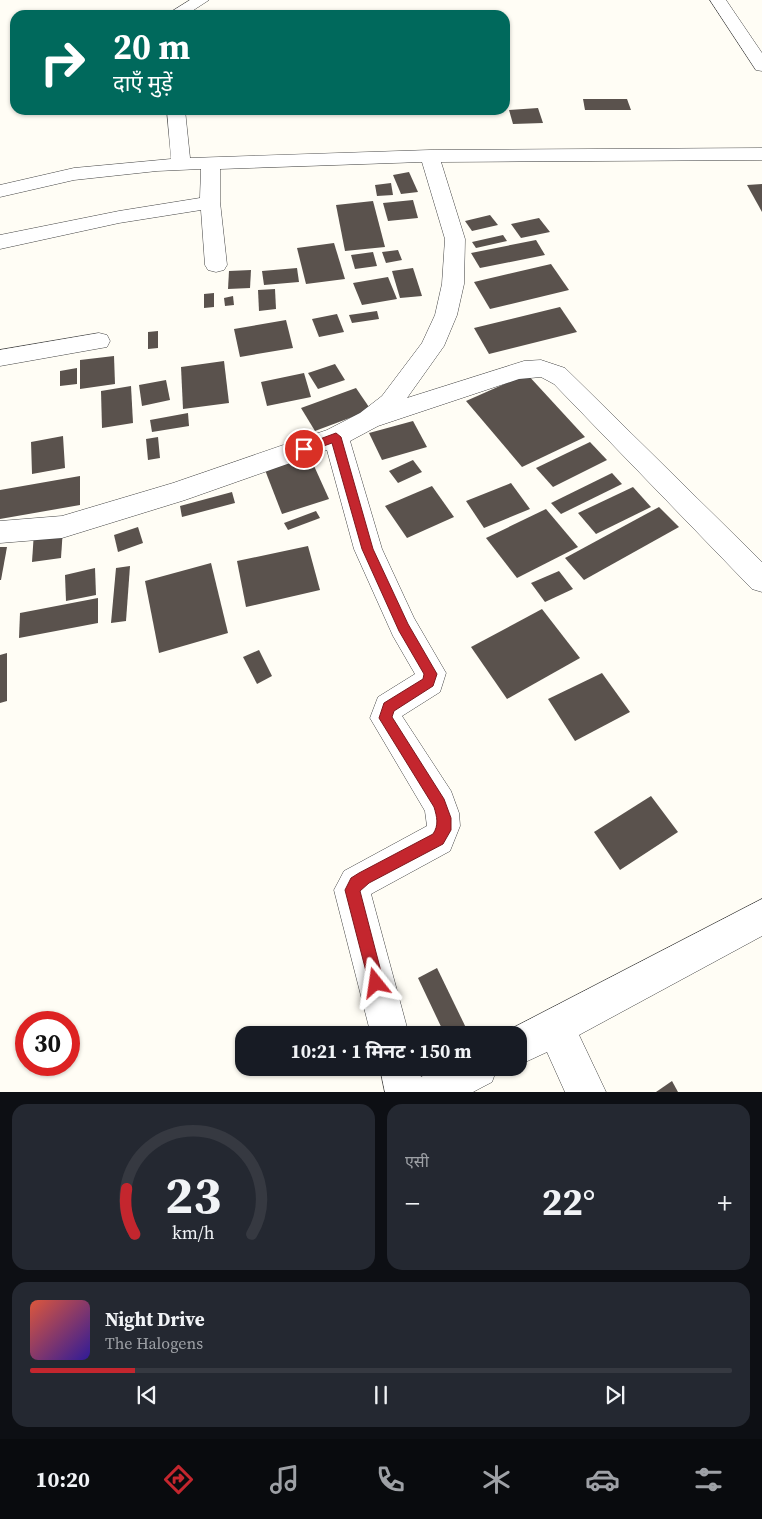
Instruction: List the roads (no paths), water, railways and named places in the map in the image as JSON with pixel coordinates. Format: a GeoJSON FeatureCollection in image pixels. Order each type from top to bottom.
{"type":"FeatureCollection","features":[{"type":"Feature","properties":{"kind":"street"},"geometry":{"type":"LineString","coordinates":[[183,10],[201,0]]}},
{"type":"Feature","properties":{"kind":"street"},"geometry":{"type":"LineString","coordinates":[[718,0],[762,66]]}},
{"type":"Feature","properties":{"kind":"street"},"geometry":{"type":"LineString","coordinates":[[176,115],[181,164]]}},
{"type":"Feature","properties":{"kind":"street"},"geometry":{"type":"LineString","coordinates":[[0,191],[74,174],[121,168],[181,164],[430,156],[762,154]]}},
{"type":"Feature","properties":{"kind":"street"},"geometry":{"type":"LineString","coordinates":[[369,420],[391,402],[432,346],[446,315],[451,292],[455,239],[430,156]]}},
{"type":"Feature","properties":{"kind":"street"},"geometry":{"type":"LineString","coordinates":[[211,163],[210,202],[216,265]]}},
{"type":"Feature","properties":{"kind":"street"},"geometry":{"type":"LineString","coordinates":[[0,242],[118,217],[210,202]]}},
{"type":"Feature","properties":{"kind":"street"},"geometry":{"type":"LineString","coordinates":[[0,358],[99,341]]}},
{"type":"Feature","properties":{"kind":"street"},"geometry":{"type":"LineString","coordinates":[[0,532],[62,527],[106,515],[336,437],[369,420],[517,371],[535,367],[550,370],[562,378],[762,580]]}},
{"type":"Feature","properties":{"kind":"street"},"geometry":{"type":"LineString","coordinates":[[336,437],[368,549],[403,627],[431,674],[429,682],[389,707],[386,718],[439,803],[444,818],[444,830],[438,839],[364,878],[356,883],[352,890],[388,1026]]}},
{"type":"Feature","properties":{"kind":"street"},"geometry":{"type":"LineString","coordinates":[[527,1042],[762,917]]}},
{"type":"Feature","properties":{"kind":"street"},"geometry":{"type":"LineString","coordinates":[[555,1028],[586,1092]]}},
{"type":"Feature","properties":{"kind":"street"},"geometry":{"type":"LineString","coordinates":[[401,1076],[405,1092]]}},
{"type":"Feature","properties":{"kind":"street"},"geometry":{"type":"LineString","coordinates":[[432,1092],[463,1076]]}}]}
